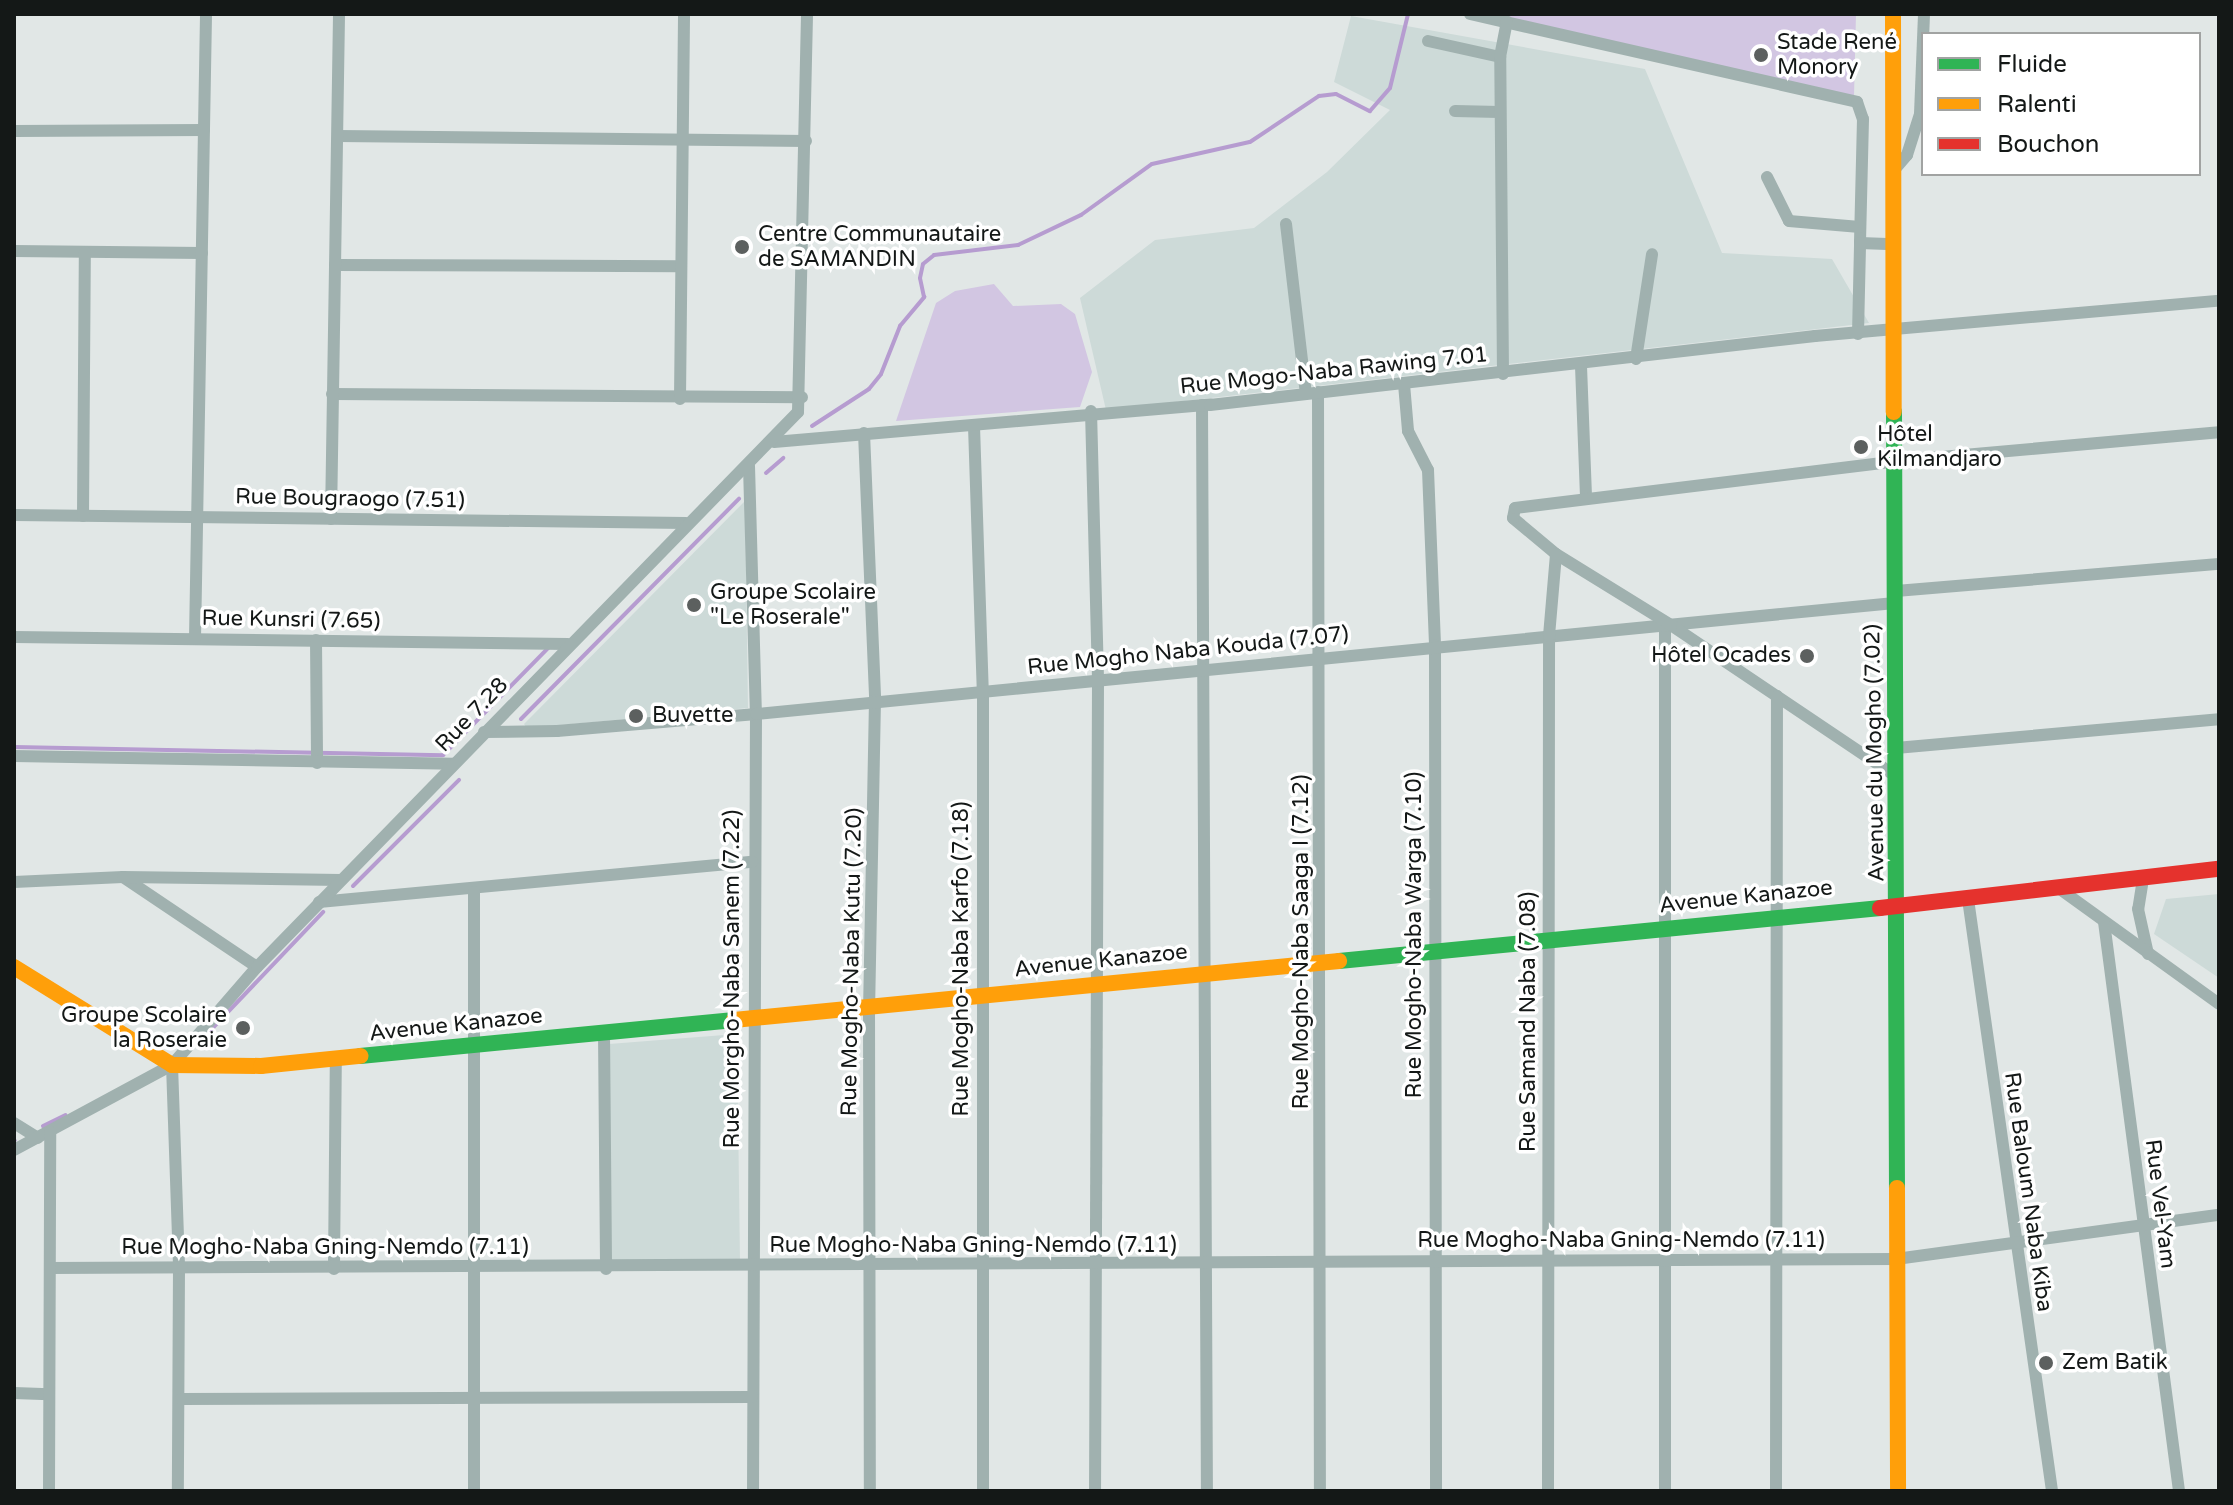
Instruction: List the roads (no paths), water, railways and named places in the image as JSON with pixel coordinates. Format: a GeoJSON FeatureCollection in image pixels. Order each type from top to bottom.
{"type":"FeatureCollection","features":[{"type":"Feature","properties":{"kind":"street"},"geometry":{"type":"LineString","coordinates":[[195,639],[206,14]]}},
{"type":"Feature","properties":{"kind":"street"},"geometry":{"type":"LineString","coordinates":[[331,519],[339,14]]}},
{"type":"Feature","properties":{"kind":"street"},"geometry":{"type":"LineString","coordinates":[[680,399],[684,14]]}},
{"type":"Feature","properties":{"kind":"street"},"geometry":{"type":"LineString","coordinates":[[332,394],[680,399],[802,397],[807,14]]}},
{"type":"Feature","properties":{"kind":"street"},"geometry":{"type":"LineString","coordinates":[[1470,14],[1857,102],[1863,119],[1858,334]]}},
{"type":"Feature","properties":{"kind":"street","name":"Avenue du Mogho (7.02)"},"geometry":{"type":"LineString","coordinates":[[1893,14],[1896,748],[1900,905],[1896,1259],[1898,1491]]}},
{"type":"Feature","properties":{"kind":"street"},"geometry":{"type":"LineString","coordinates":[[1503,374],[1499,112],[1500,57],[1507,22]]}},
{"type":"Feature","properties":{"kind":"street"},"geometry":{"type":"LineString","coordinates":[[1428,41],[1500,57]]}},
{"type":"Feature","properties":{"kind":"street"},"geometry":{"type":"LineString","coordinates":[[1894,170],[1907,155],[1920,114],[1921,89]]}},
{"type":"Feature","properties":{"kind":"street"},"geometry":{"type":"LineString","coordinates":[[1455,111],[1499,112]]}},
{"type":"Feature","properties":{"kind":"street"},"geometry":{"type":"LineString","coordinates":[[14,131],[204,130]]}},
{"type":"Feature","properties":{"kind":"street"},"geometry":{"type":"LineString","coordinates":[[338,136],[806,141]]}},
{"type":"Feature","properties":{"kind":"street"},"geometry":{"type":"LineString","coordinates":[[1767,177],[1789,221],[1860,227]]}},
{"type":"Feature","properties":{"kind":"street","name":"Rue Mogho-Naba Saaga I (7.12)"},"geometry":{"type":"LineString","coordinates":[[1286,224],[1312,393],[1322,655],[1320,1491]]}},
{"type":"Feature","properties":{"kind":"street"},"geometry":{"type":"LineString","coordinates":[[1860,243],[1894,244]]}},
{"type":"Feature","properties":{"kind":"street"},"geometry":{"type":"LineString","coordinates":[[14,251],[202,253]]}},
{"type":"Feature","properties":{"kind":"street"},"geometry":{"type":"LineString","coordinates":[[83,516],[85,252]]}},
{"type":"Feature","properties":{"kind":"street"},"geometry":{"type":"LineString","coordinates":[[1636,359],[1652,254]]}},
{"type":"Feature","properties":{"kind":"street"},"geometry":{"type":"LineString","coordinates":[[335,265],[681,266]]}},
{"type":"Feature","properties":{"kind":"street","name":"Rue Mogo-Naba Rawing 7.01"},"geometry":{"type":"LineString","coordinates":[[774,442],[974,426],[1091,411],[1202,405],[1858,334],[2219,301]]}},
{"type":"Feature","properties":{"kind":"street"},"geometry":{"type":"LineString","coordinates":[[1581,366],[1586,497]]}},
{"type":"Feature","properties":{"kind":"street","name":"Rue Mogho-Naba Warga (7.10)"},"geometry":{"type":"LineString","coordinates":[[1404,384],[1408,431],[1428,470],[1435,645],[1436,1491]]}},
{"type":"Feature","properties":{"kind":"street","name":"Rue 7.28"},"geometry":{"type":"LineString","coordinates":[[172,1065],[257,967],[568,644],[686,523],[774,442],[798,412],[802,397]]}},
{"type":"Feature","properties":{"kind":"street"},"geometry":{"type":"LineString","coordinates":[[1202,405],[1207,1491]]}},
{"type":"Feature","properties":{"kind":"street"},"geometry":{"type":"LineString","coordinates":[[1091,411],[1098,682],[1095,1491]]}},
{"type":"Feature","properties":{"kind":"street","name":"Rue Mogho-Naba Karfo (7.18)"},"geometry":{"type":"LineString","coordinates":[[974,426],[983,693],[983,1491]]}},
{"type":"Feature","properties":{"kind":"street"},"geometry":{"type":"LineString","coordinates":[[1897,777],[1556,554],[1520,525],[1512,512],[1522,505],[1896,461],[2219,432]]}},
{"type":"Feature","properties":{"kind":"street","name":"Rue Mogho-Naba Kutu (7.20)"},"geometry":{"type":"LineString","coordinates":[[864,433],[875,700],[869,1005],[870,1491]]}},
{"type":"Feature","properties":{"kind":"street","name":"Rue Morgho-Naba Sanem (7.22)"},"geometry":{"type":"LineString","coordinates":[[749,466],[756,714],[752,862],[753,1491]]}},
{"type":"Feature","properties":{"kind":"street","name":"Rue Bougraogo (7.51)"},"geometry":{"type":"LineString","coordinates":[[14,515],[686,523]]}},
{"type":"Feature","properties":{"kind":"street","name":"Rue Samand Naba (7.08)"},"geometry":{"type":"LineString","coordinates":[[1548,1491],[1549,636],[1556,554]]}},
{"type":"Feature","properties":{"kind":"street","name":"Rue Mogho Naba Kouda (7.07)"},"geometry":{"type":"LineString","coordinates":[[484,732],[557,731],[1098,682],[1322,655],[1668,625],[1895,597],[2219,564]]}},
{"type":"Feature","properties":{"kind":"street"},"geometry":{"type":"LineString","coordinates":[[1665,1491],[1668,625]]}},
{"type":"Feature","properties":{"kind":"street","name":"Rue Kunsri (7.65)"},"geometry":{"type":"LineString","coordinates":[[14,637],[568,644]]}},
{"type":"Feature","properties":{"kind":"street"},"geometry":{"type":"LineString","coordinates":[[316,640],[317,763]]}},
{"type":"Feature","properties":{"kind":"street"},"geometry":{"type":"LineString","coordinates":[[1776,1491],[1777,696]]}},
{"type":"Feature","properties":{"kind":"street"},"geometry":{"type":"LineString","coordinates":[[1896,748],[2219,719]]}},
{"type":"Feature","properties":{"kind":"street"},"geometry":{"type":"LineString","coordinates":[[14,756],[453,764]]}},
{"type":"Feature","properties":{"kind":"street"},"geometry":{"type":"LineString","coordinates":[[319,902],[474,892],[752,862]]}},
{"type":"Feature","properties":{"kind":"street","name":"Avenue Kanazoe"},"geometry":{"type":"LineString","coordinates":[[172,1065],[336,1060],[753,1015],[1968,899],[2219,869]]}},
{"type":"Feature","properties":{"kind":"street"},"geometry":{"type":"LineString","coordinates":[[123,877],[257,967]]}},
{"type":"Feature","properties":{"kind":"street"},"geometry":{"type":"LineString","coordinates":[[14,882],[123,877],[341,880]]}},
{"type":"Feature","properties":{"kind":"street"},"geometry":{"type":"LineString","coordinates":[[2143,879],[2138,909],[2148,954]]}},
{"type":"Feature","properties":{"kind":"street"},"geometry":{"type":"LineString","coordinates":[[2057,887],[2219,1004]]}},
{"type":"Feature","properties":{"kind":"street"},"geometry":{"type":"LineString","coordinates":[[474,892],[474,1491]]}},
{"type":"Feature","properties":{"kind":"street","name":"Rue Baloum Naba Kiba"},"geometry":{"type":"LineString","coordinates":[[1968,899],[2014,1246],[2052,1491]]}},
{"type":"Feature","properties":{"kind":"street","name":"Rue Vel-Yam"},"geometry":{"type":"LineString","coordinates":[[2104,922],[2179,1491]]}},
{"type":"Feature","properties":{"kind":"street"},"geometry":{"type":"LineString","coordinates":[[14,967],[172,1065]]}},
{"type":"Feature","properties":{"kind":"street"},"geometry":{"type":"LineString","coordinates":[[604,1033],[606,1269]]}},
{"type":"Feature","properties":{"kind":"street"},"geometry":{"type":"LineString","coordinates":[[334,1269],[336,1060]]}},
{"type":"Feature","properties":{"kind":"street"},"geometry":{"type":"LineString","coordinates":[[14,1150],[172,1065]]}},
{"type":"Feature","properties":{"kind":"street"},"geometry":{"type":"LineString","coordinates":[[172,1065],[181,1399],[178,1491]]}},
{"type":"Feature","properties":{"kind":"street"},"geometry":{"type":"LineString","coordinates":[[14,1123],[44,1135]]}},
{"type":"Feature","properties":{"kind":"street"},"geometry":{"type":"LineString","coordinates":[[44,1135],[50,1268],[49,1491]]}},
{"type":"Feature","properties":{"kind":"street","name":"Rue Mogho-Naba Gning-Nemdo (7.11)"},"geometry":{"type":"LineString","coordinates":[[50,1268],[606,1269],[1896,1259],[2014,1246],[2219,1215]]}},
{"type":"Feature","properties":{"kind":"street"},"geometry":{"type":"LineString","coordinates":[[14,1393],[49,1394]]}},
{"type":"Feature","properties":{"kind":"street"},"geometry":{"type":"LineString","coordinates":[[181,1399],[752,1397]]}},
{"type":"Feature","properties":{"kind":"waterway"},"geometry":{"type":"LineString","coordinates":[[812,426],[869,389],[881,374],[900,326],[924,297],[920,278],[923,264],[934,255],[1018,245],[1081,215],[1152,164],[1250,142],[1319,96],[1336,94],[1370,111],[1390,88],[1408,14]]}},
{"type":"Feature","properties":{"kind":"waterway"},"geometry":{"type":"LineString","coordinates":[[766,473],[783,458]]}},
{"type":"Feature","properties":{"kind":"waterway"},"geometry":{"type":"LineString","coordinates":[[521,719],[739,499]]}},
{"type":"Feature","properties":{"kind":"waterway"},"geometry":{"type":"LineString","coordinates":[[14,747],[443,755],[550,646]]}},
{"type":"Feature","properties":{"kind":"waterway"},"geometry":{"type":"LineString","coordinates":[[353,886],[459,780]]}},
{"type":"Feature","properties":{"kind":"waterway"},"geometry":{"type":"LineString","coordinates":[[206,1035],[323,912]]}},
{"type":"Feature","properties":{"kind":"waterway"},"geometry":{"type":"LineString","coordinates":[[43,1126],[66,1115]]}},
{"type":"Feature","properties":{"kind":"place","name":"Stade René Monory"},"geometry":{"type":"Point","coordinates":[1761,55]}},
{"type":"Feature","properties":{"kind":"place","name":"Centre Communautaire de SAMANDIN"},"geometry":{"type":"Point","coordinates":[742,247]}},
{"type":"Feature","properties":{"kind":"place","name":"Hôtel Kilmandjaro"},"geometry":{"type":"Point","coordinates":[1861,447]}},
{"type":"Feature","properties":{"kind":"place","name":"Groupe Scolaire \"Le Roserale\""},"geometry":{"type":"Point","coordinates":[694,605]}},
{"type":"Feature","properties":{"kind":"place","name":"Hôtel Ocades"},"geometry":{"type":"Point","coordinates":[1807,656]}},
{"type":"Feature","properties":{"kind":"place","name":"Buvette"},"geometry":{"type":"Point","coordinates":[636,716]}},
{"type":"Feature","properties":{"kind":"place","name":"Groupe Scolaire la Roseraie"},"geometry":{"type":"Point","coordinates":[243,1028]}},
{"type":"Feature","properties":{"kind":"place","name":"Zem Batik"},"geometry":{"type":"Point","coordinates":[2046,1363]}}]}
